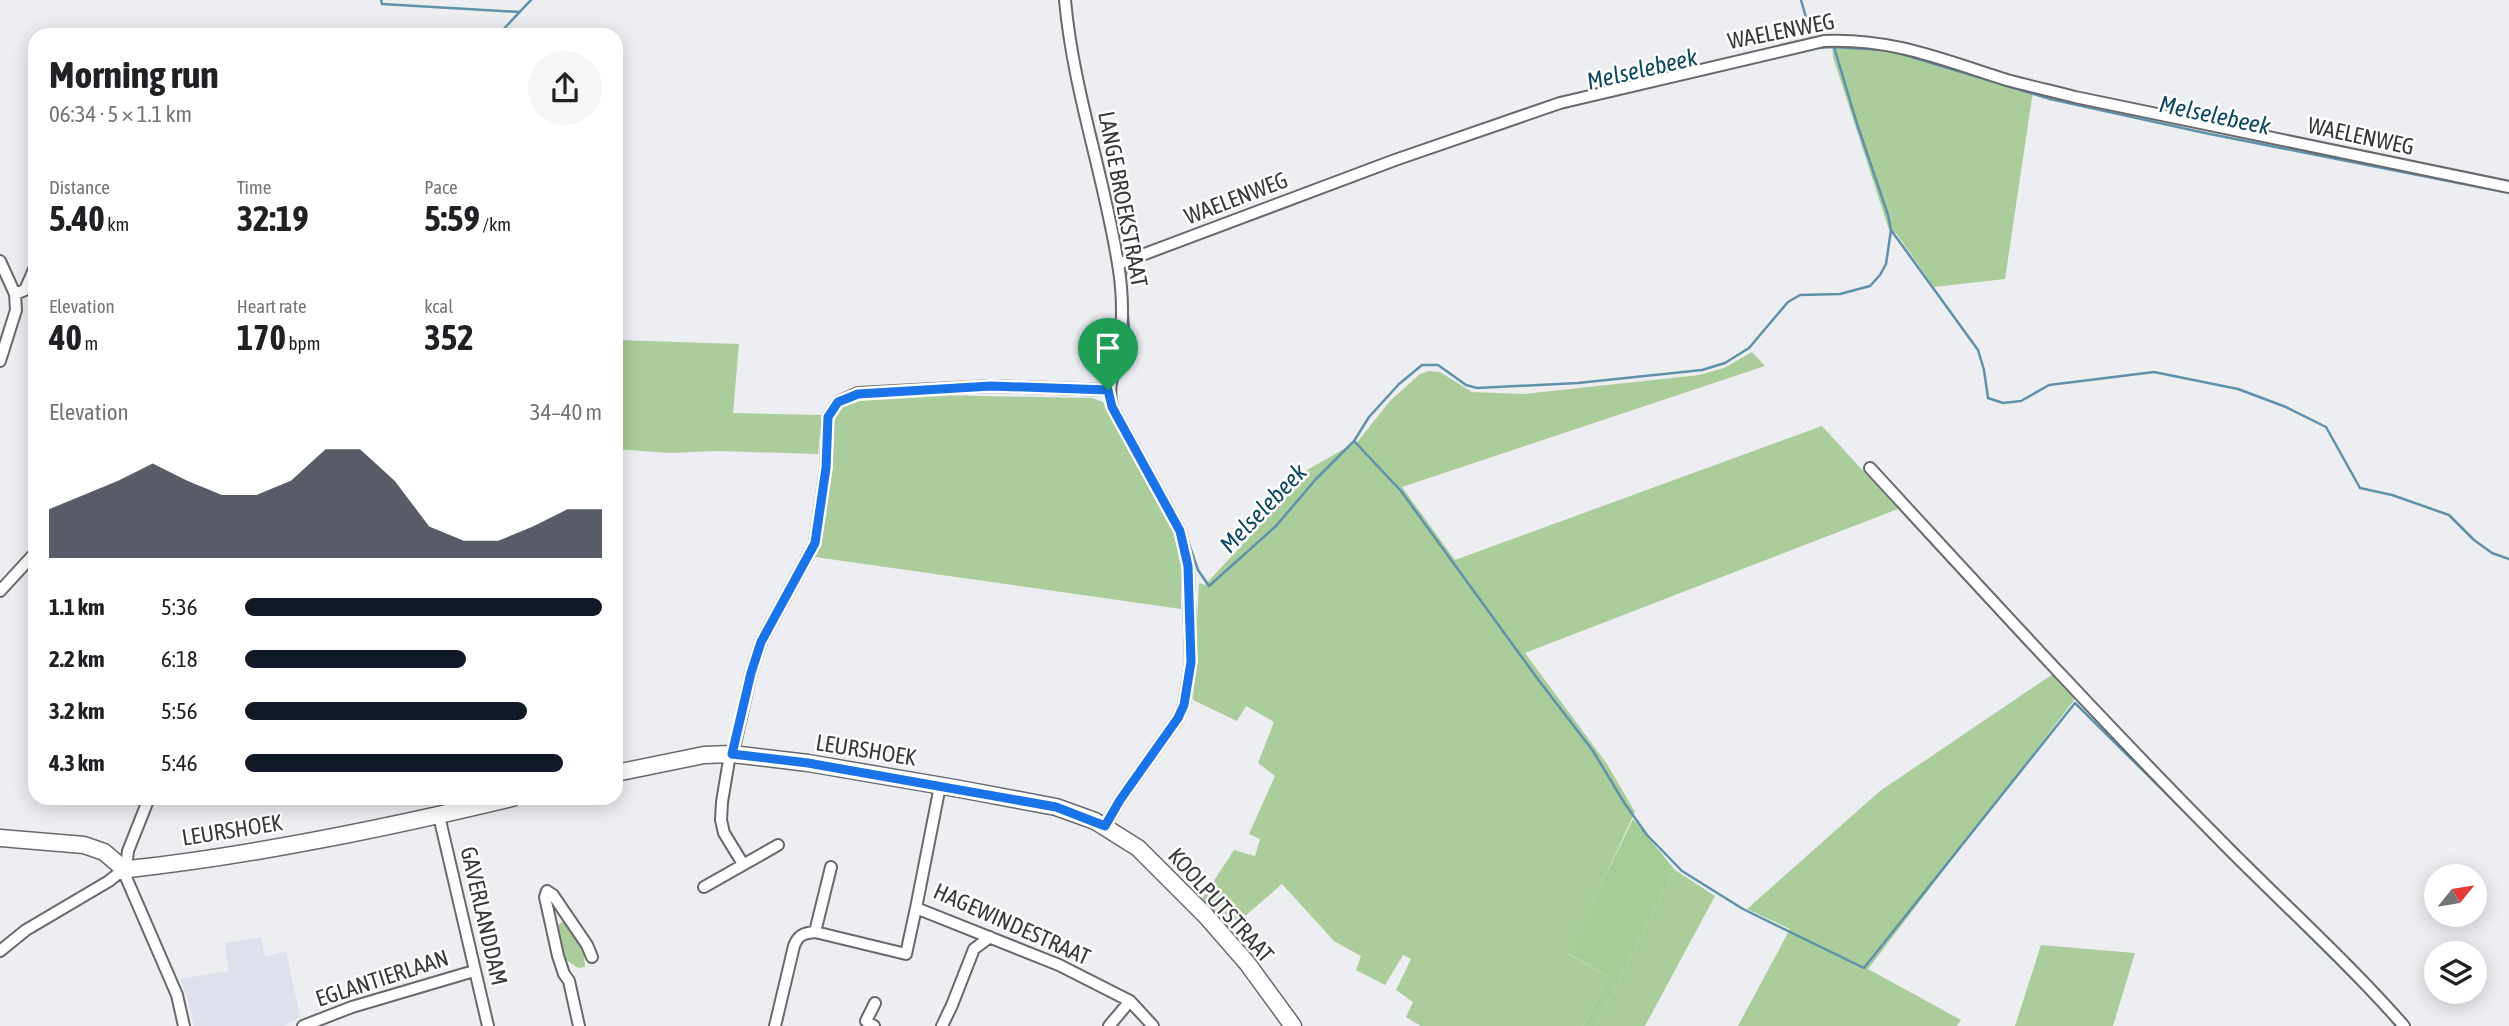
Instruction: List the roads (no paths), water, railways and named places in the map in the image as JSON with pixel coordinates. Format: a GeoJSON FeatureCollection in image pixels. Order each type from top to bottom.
{"type":"FeatureCollection","features":[{"type":"Feature","properties":{"kind":"street","name":"LANGE BROEKSTRAAT"},"geometry":{"type":"LineString","coordinates":[[1065,0],[1069,44],[1118,264],[1122,330],[1120,353],[1108,390]]}},
{"type":"Feature","properties":{"kind":"street","name":"WAELENWEG"},"geometry":{"type":"LineString","coordinates":[[1118,264],[1395,160],[1560,103],[1824,41],[1852,40],[1911,49],[2075,97],[2509,187]]}},
{"type":"Feature","properties":{"kind":"street"},"geometry":{"type":"LineString","coordinates":[[0,261],[15,294],[16,310],[0,361]]}},
{"type":"Feature","properties":{"kind":"street"},"geometry":{"type":"LineString","coordinates":[[15,294],[25,290],[28,283]]}},
{"type":"Feature","properties":{"kind":"street"},"geometry":{"type":"LineString","coordinates":[[743,864],[724,833],[721,820],[726,777],[751,673],[761,642],[815,543],[826,468],[828,417],[838,402],[858,394],[991,386],[1108,390],[1112,407],[1180,531],[1188,566],[1191,662],[1184,705],[1178,718],[1120,800],[1105,826]]}},
{"type":"Feature","properties":{"kind":"street"},"geometry":{"type":"LineString","coordinates":[[1870,468],[2090,705],[2222,842],[2377,995],[2404,1026]]}},
{"type":"Feature","properties":{"kind":"street"},"geometry":{"type":"LineString","coordinates":[[0,591],[28,560]]}},
{"type":"Feature","properties":{"kind":"street","name":"LEURSHOEK"},"geometry":{"type":"LineString","coordinates":[[623,772],[704,755],[732,754],[808,763],[1056,807],[1105,826]]}},
{"type":"Feature","properties":{"kind":"street","name":"HAGEWINDESTRAAT"},"geometry":{"type":"LineString","coordinates":[[940,786],[916,908],[1059,965],[1130,1001],[1153,1026]]}},
{"type":"Feature","properties":{"kind":"street"},"geometry":{"type":"LineString","coordinates":[[146,805],[128,851],[124,869],[126,881],[180,1007],[184,1026]]}},
{"type":"Feature","properties":{"kind":"street","name":"LEURSHOEK"},"geometry":{"type":"LineString","coordinates":[[124,869],[290,844],[484,805]]}},
{"type":"Feature","properties":{"kind":"street","name":"GAVERLANDDAM"},"geometry":{"type":"LineString","coordinates":[[439,816],[488,1026]]}},
{"type":"Feature","properties":{"kind":"street","name":"KOOLPUTSTRAAT"},"geometry":{"type":"LineString","coordinates":[[1105,826],[1138,848],[1206,916],[1247,963],[1293,1026]]}},
{"type":"Feature","properties":{"kind":"street"},"geometry":{"type":"LineString","coordinates":[[0,838],[83,845],[104,852],[124,869]]}},
{"type":"Feature","properties":{"kind":"street"},"geometry":{"type":"LineString","coordinates":[[704,887],[778,845]]}},
{"type":"Feature","properties":{"kind":"street"},"geometry":{"type":"LineString","coordinates":[[815,932],[831,867]]}},
{"type":"Feature","properties":{"kind":"street"},"geometry":{"type":"LineString","coordinates":[[0,951],[26,930],[109,881],[124,869]]}},
{"type":"Feature","properties":{"kind":"street"},"geometry":{"type":"LineString","coordinates":[[579,1026],[569,981],[558,956],[545,897],[547,891],[553,895],[593,957]]}},
{"type":"Feature","properties":{"kind":"street"},"geometry":{"type":"LineString","coordinates":[[775,1026],[796,939],[815,932],[906,954],[916,908]]}},
{"type":"Feature","properties":{"kind":"street"},"geometry":{"type":"LineString","coordinates":[[942,1026],[974,949],[990,937]]}},
{"type":"Feature","properties":{"kind":"street","name":"EGLANTIERLAAN"},"geometry":{"type":"LineString","coordinates":[[303,1026],[352,1007],[474,971]]}},
{"type":"Feature","properties":{"kind":"street"},"geometry":{"type":"LineString","coordinates":[[168,979],[177,1026]]}},
{"type":"Feature","properties":{"kind":"street"},"geometry":{"type":"LineString","coordinates":[[1109,1026],[1130,1001]]}},
{"type":"Feature","properties":{"kind":"street"},"geometry":{"type":"LineString","coordinates":[[868,1024],[875,1003]]}},
{"type":"Feature","properties":{"kind":"waterway"},"geometry":{"type":"LineString","coordinates":[[381,0],[382,4],[519,12]]}},
{"type":"Feature","properties":{"kind":"waterway"},"geometry":{"type":"LineString","coordinates":[[505,28],[531,0]]}},
{"type":"Feature","properties":{"kind":"waterway"},"geometry":{"type":"LineString","coordinates":[[1801,0],[1811,35]]}},
{"type":"Feature","properties":{"kind":"waterway","name":"Melselebeek"},"geometry":{"type":"LineString","coordinates":[[1834,47],[1891,230],[1978,350],[1988,398],[2003,403],[2021,401],[2049,385],[2154,372],[2238,389],[2286,407],[2326,427],[2360,488],[2392,495],[2449,515],[2474,540],[2492,553],[2509,559]]}},
{"type":"Feature","properties":{"kind":"waterway","name":"Melselebeek"},"geometry":{"type":"LineString","coordinates":[[1815,48],[1885,50]]}},
{"type":"Feature","properties":{"kind":"waterway","name":"Melselebeek"},"geometry":{"type":"LineString","coordinates":[[1892,51],[2050,99],[2205,133],[2509,193]]}},
{"type":"Feature","properties":{"kind":"waterway","name":"Melselebeek"},"geometry":{"type":"LineString","coordinates":[[1228,228],[1277,210]]}},
{"type":"Feature","properties":{"kind":"waterway","name":"Melselebeek"},"geometry":{"type":"LineString","coordinates":[[1187,538],[1198,570],[1209,586],[1276,526],[1316,479],[1354,441],[1369,417],[1399,384],[1422,365],[1438,365],[1466,385],[1477,388],[1578,383],[1702,370],[1725,363],[1749,348],[1788,302],[1800,295],[1840,294],[1870,286],[1886,264],[1891,230]]}},
{"type":"Feature","properties":{"kind":"waterway","name":"Melselebeek"},"geometry":{"type":"LineString","coordinates":[[1125,282],[1127,267],[1139,261]]}},
{"type":"Feature","properties":{"kind":"waterway","name":"Melselebeek"},"geometry":{"type":"LineString","coordinates":[[1124,355],[1129,330],[1126,288]]}},
{"type":"Feature","properties":{"kind":"waterway"},"geometry":{"type":"LineString","coordinates":[[1354,441],[1401,491],[1593,751],[1647,835],[1682,871],[1743,909],[1864,968],[2075,703],[2197,824]]}},
{"type":"Feature","properties":{"kind":"waterway"},"geometry":{"type":"LineString","coordinates":[[2286,913],[2356,982]]}},
{"type":"Feature","properties":{"kind":"waterway"},"geometry":{"type":"LineString","coordinates":[[2389,1017],[2396,1026]]}}]}
